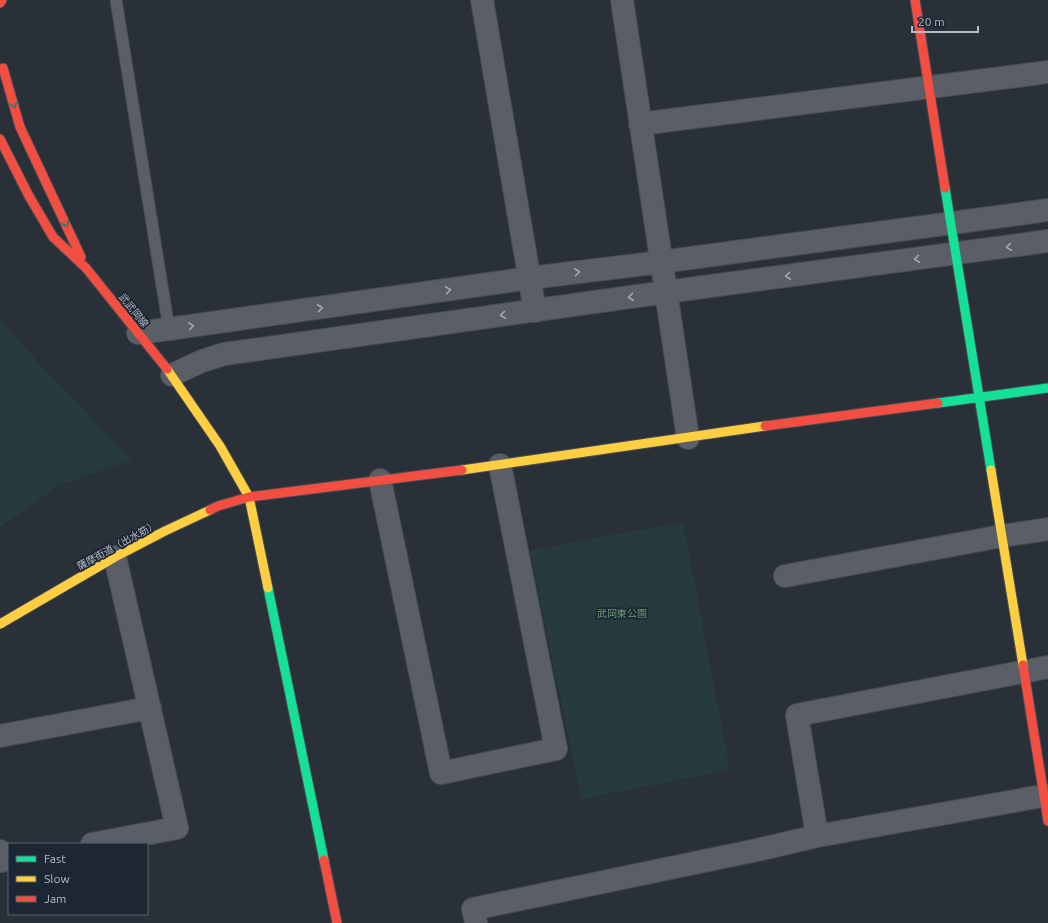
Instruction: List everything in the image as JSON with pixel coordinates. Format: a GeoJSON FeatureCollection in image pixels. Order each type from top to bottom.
{"type":"FeatureCollection","features":[{"type":"Feature","properties":{"kind":"street"},"geometry":{"type":"LineString","coordinates":[[482,0],[535,311]]}},
{"type":"Feature","properties":{"kind":"street"},"geometry":{"type":"LineString","coordinates":[[622,0],[688,438]]}},
{"type":"Feature","properties":{"kind":"street"},"geometry":{"type":"LineString","coordinates":[[915,0],[1002,536],[1046,795],[1048,821]]}},
{"type":"Feature","properties":{"kind":"street"},"geometry":{"type":"LineString","coordinates":[[3,68],[20,127],[86,268]]}},
{"type":"Feature","properties":{"kind":"street"},"geometry":{"type":"LineString","coordinates":[[640,124],[1048,72]]}},
{"type":"Feature","properties":{"kind":"street","name":"武武岡線"},"geometry":{"type":"LineString","coordinates":[[0,139],[29,196],[53,238],[86,268],[172,375],[220,446],[249,497],[337,923]]}},
{"type":"Feature","properties":{"kind":"street"},"geometry":{"type":"LineString","coordinates":[[138,332],[169,329],[530,278],[1048,210]]}},
{"type":"Feature","properties":{"kind":"street"},"geometry":{"type":"LineString","coordinates":[[172,375],[202,361],[224,354],[666,292],[1048,242]]}},
{"type":"Feature","properties":{"kind":"street","name":"薩摩街道（出水筋）"},"geometry":{"type":"LineString","coordinates":[[0,624],[115,557],[218,506],[249,497],[500,465],[1048,388]]}},
{"type":"Feature","properties":{"kind":"street"},"geometry":{"type":"LineString","coordinates":[[380,480],[441,774],[556,749],[500,465]]}},
{"type":"Feature","properties":{"kind":"street"},"geometry":{"type":"LineString","coordinates":[[786,576],[1002,536],[1048,529]]}},
{"type":"Feature","properties":{"kind":"street"},"geometry":{"type":"LineString","coordinates":[[97,843],[177,828],[115,557]]}},
{"type":"Feature","properties":{"kind":"street"},"geometry":{"type":"LineString","coordinates":[[817,836],[798,715],[1048,667]]}},
{"type":"Feature","properties":{"kind":"street"},"geometry":{"type":"LineString","coordinates":[[0,736],[150,708]]}},
{"type":"Feature","properties":{"kind":"street"},"geometry":{"type":"LineString","coordinates":[[476,923],[473,909],[757,850],[817,836],[1046,795]]}},
{"type":"Feature","properties":{"kind":"lane"},"geometry":{"type":"LineString","coordinates":[[116,0],[169,329]]}},
{"type":"Feature","properties":{"kind":"green space"},"geometry":{"type":"Polygon","coordinates":[[[0,318],[36,360],[132,460],[58,486],[0,527],[0,318]]]}},
{"type":"Feature","properties":{"kind":"green space","name":"武岡東公園"},"geometry":{"type":"Polygon","coordinates":[[[683,522],[730,770],[581,799],[530,550],[683,522]]]}},
{"type":"Feature","properties":{"kind":"traffic: fast"},"geometry":{"type":"LineString","coordinates":[[945,188],[991,470]]}},
{"type":"Feature","properties":{"kind":"traffic: fast"},"geometry":{"type":"LineString","coordinates":[[938,403],[1048,388]]}},
{"type":"Feature","properties":{"kind":"traffic: fast"},"geometry":{"type":"LineString","coordinates":[[268,588],[324,860]]}},
{"type":"Feature","properties":{"kind":"traffic: slow"},"geometry":{"type":"LineString","coordinates":[[167,369],[220,446],[249,497],[268,588]]}},
{"type":"Feature","properties":{"kind":"traffic: slow"},"geometry":{"type":"LineString","coordinates":[[462,470],[765,426]]}},
{"type":"Feature","properties":{"kind":"traffic: slow"},"geometry":{"type":"LineString","coordinates":[[991,470],[1023,665]]}},
{"type":"Feature","properties":{"kind":"traffic: slow"},"geometry":{"type":"LineString","coordinates":[[0,624],[115,557],[210,510]]}},
{"type":"Feature","properties":{"kind":"traffic: jam"},"geometry":{"type":"LineString","coordinates":[[915,0],[945,188]]}},
{"type":"Feature","properties":{"kind":"traffic: jam"},"geometry":{"type":"LineString","coordinates":[[3,68],[20,127],[81,257]]}},
{"type":"Feature","properties":{"kind":"traffic: jam"},"geometry":{"type":"LineString","coordinates":[[0,139],[29,196],[53,237],[86,268],[167,369]]}},
{"type":"Feature","properties":{"kind":"traffic: jam"},"geometry":{"type":"LineString","coordinates":[[765,426],[938,403]]}},
{"type":"Feature","properties":{"kind":"traffic: jam"},"geometry":{"type":"LineString","coordinates":[[210,510],[218,506],[249,497],[462,470]]}},
{"type":"Feature","properties":{"kind":"traffic: jam"},"geometry":{"type":"LineString","coordinates":[[1023,665],[1048,821]]}},
{"type":"Feature","properties":{"kind":"traffic: jam"},"geometry":{"type":"LineString","coordinates":[[324,860],[337,923]]}}]}
